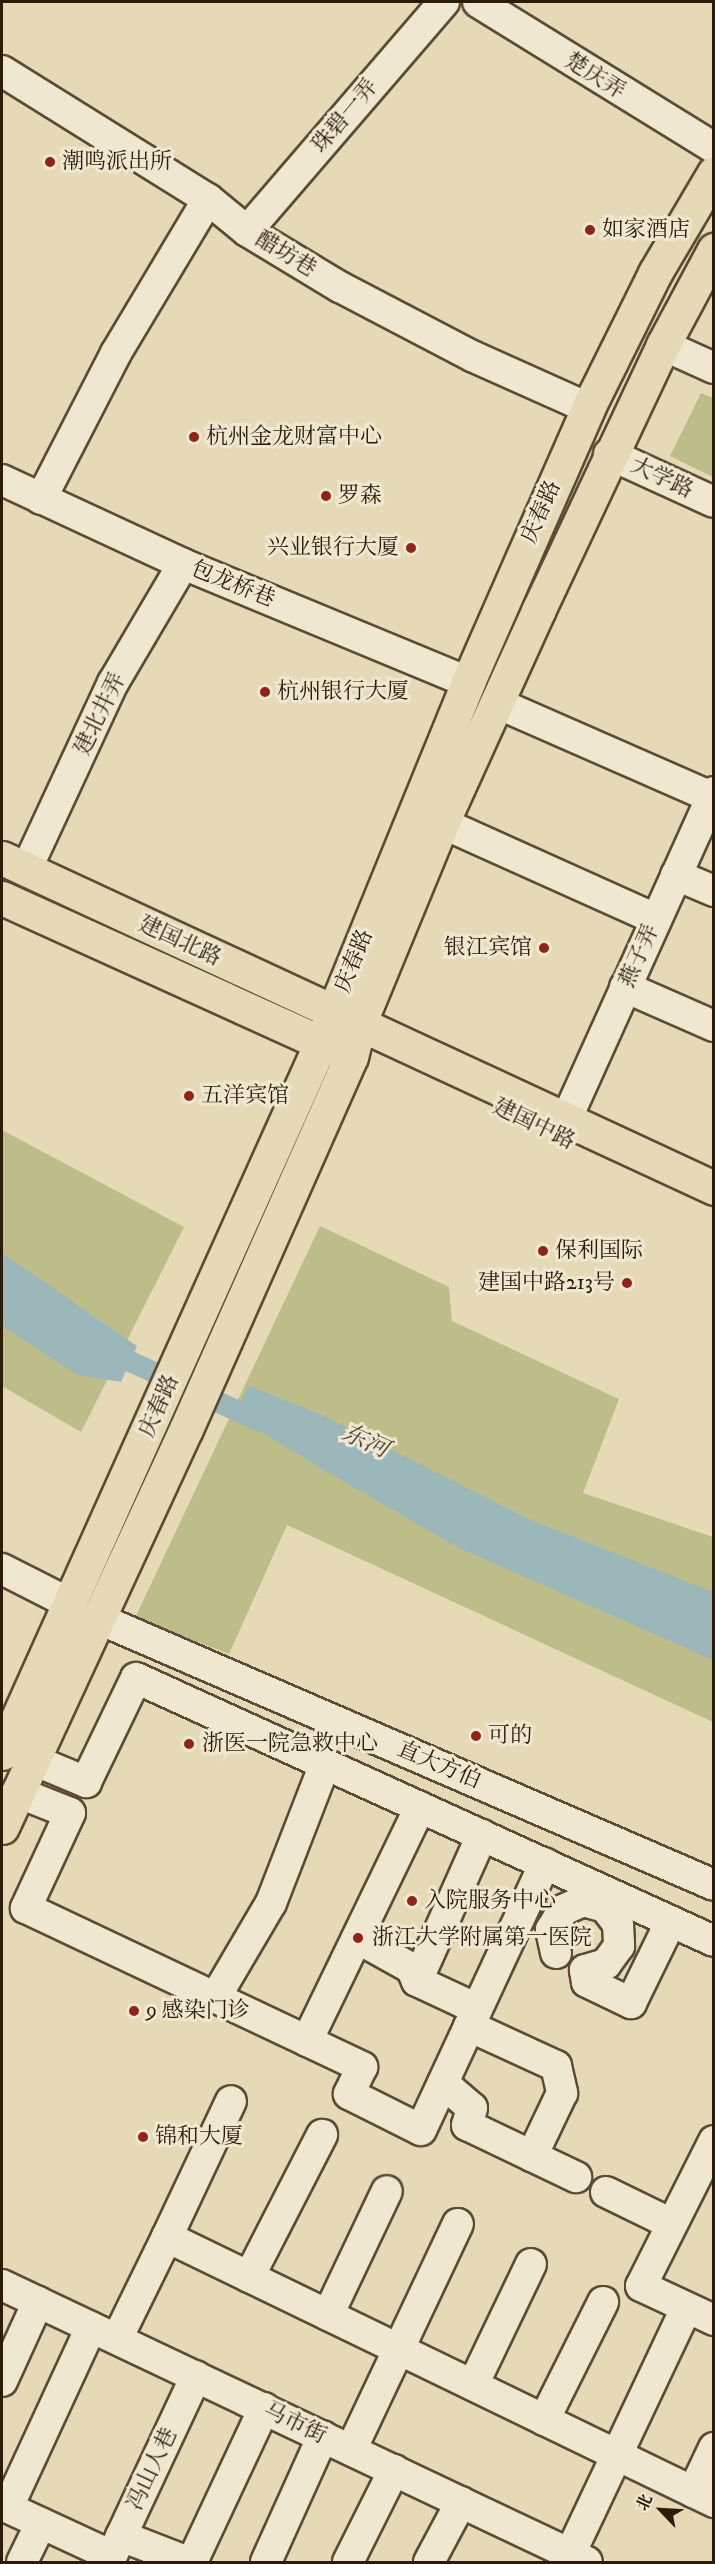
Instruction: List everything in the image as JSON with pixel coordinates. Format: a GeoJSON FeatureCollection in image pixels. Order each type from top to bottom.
{"type":"FeatureCollection","features":[{"type":"Feature","properties":{"kind":"main road","name":"庆春路"},"geometry":{"type":"LineString","coordinates":[[16,1756],[98,1618],[186,1429],[351,1057],[347,1017],[468,682],[588,408],[655,273],[714,173]]}},
{"type":"Feature","properties":{"kind":"main road","name":"庆春路"},"geometry":{"type":"LineString","coordinates":[[2,1827],[17,1792],[16,1756],[67,1602],[157,1413],[191,1331],[321,1043],[347,1017],[442,823],[609,454],[663,345],[714,250]]}},
{"type":"Feature","properties":{"kind":"main road","name":"建国北路"},"geometry":{"type":"LineString","coordinates":[[14,864],[347,1017]]}},
{"type":"Feature","properties":{"kind":"main road","name":"建国北路"},"geometry":{"type":"LineString","coordinates":[[2,898],[351,1057]]}},
{"type":"Feature","properties":{"kind":"main road","name":"建国中路"},"geometry":{"type":"LineString","coordinates":[[347,1017],[565,1122],[714,1188]]}},
{"type":"Feature","properties":{"kind":"main road","name":"建国中路"},"geometry":{"type":"LineString","coordinates":[[351,1057],[378,1052],[714,1211]]}},
{"type":"Feature","properties":{"kind":"street","name":"珠碧一弄"},"geometry":{"type":"LineString","coordinates":[[247,231],[444,2]]}},
{"type":"Feature","properties":{"kind":"street","name":"楚庆弄"},"geometry":{"type":"LineString","coordinates":[[478,2],[714,148]]}},
{"type":"Feature","properties":{"kind":"street","name":"醋坊巷"},"geometry":{"type":"LineString","coordinates":[[2,71],[208,199],[247,231],[340,287],[472,356],[588,408]]}},
{"type":"Feature","properties":{"kind":"street"},"geometry":{"type":"LineString","coordinates":[[41,499],[116,353],[208,199]]}},
{"type":"Feature","properties":{"kind":"street"},"geometry":{"type":"LineString","coordinates":[[663,345],[714,368]]}},
{"type":"Feature","properties":{"kind":"street","name":"大学路"},"geometry":{"type":"LineString","coordinates":[[609,454],[714,502]]}},
{"type":"Feature","properties":{"kind":"street","name":"包龙桥巷"},"geometry":{"type":"LineString","coordinates":[[2,480],[183,564],[468,682]]}},
{"type":"Feature","properties":{"kind":"street","name":"建北井弄"},"geometry":{"type":"LineString","coordinates":[[14,864],[113,683],[183,564]]}},
{"type":"Feature","properties":{"kind":"street"},"geometry":{"type":"LineString","coordinates":[[496,703],[712,794]]}},
{"type":"Feature","properties":{"kind":"street","name":"燕子弄"},"geometry":{"type":"LineString","coordinates":[[565,1122],[712,794]]}},
{"type":"Feature","properties":{"kind":"street"},"geometry":{"type":"LineString","coordinates":[[442,823],[656,919]]}},
{"type":"Feature","properties":{"kind":"street"},"geometry":{"type":"LineString","coordinates":[[676,875],[714,891]]}},
{"type":"Feature","properties":{"kind":"street"},"geometry":{"type":"LineString","coordinates":[[625,987],[714,1026]]}},
{"type":"Feature","properties":{"kind":"street"},"geometry":{"type":"LineString","coordinates":[[2,1569],[67,1602]]}},
{"type":"Feature","properties":{"kind":"street","name":"直大方伯"},"geometry":{"type":"LineString","coordinates":[[98,1618],[714,1885]]}},
{"type":"Feature","properties":{"kind":"street"},"geometry":{"type":"LineString","coordinates":[[16,1756],[86,1782],[136,1678],[545,1863],[598,1896],[671,1921],[714,1941]]}},
{"type":"Feature","properties":{"kind":"street"},"geometry":{"type":"LineString","coordinates":[[75,1777],[110,1704]]}},
{"type":"Feature","properties":{"kind":"street"},"geometry":{"type":"LineString","coordinates":[[216,1998],[271,1903],[325,1764]]}},
{"type":"Feature","properties":{"kind":"street"},"geometry":{"type":"LineString","coordinates":[[17,1792],[70,1814],[26,1908],[362,2067],[349,2094],[422,2130],[545,1863]]}},
{"type":"Feature","properties":{"kind":"street"},"geometry":{"type":"LineString","coordinates":[[307,2041],[420,1807]]}},
{"type":"Feature","properties":{"kind":"street"},"geometry":{"type":"LineString","coordinates":[[24,1881],[58,1809]]}},
{"type":"Feature","properties":{"kind":"street"},"geometry":{"type":"LineString","coordinates":[[417,1980],[482,1835]]}},
{"type":"Feature","properties":{"kind":"street"},"geometry":{"type":"LineString","coordinates":[[556,1953],[552,1942],[555,1919],[572,1904],[598,1896]]}},
{"type":"Feature","properties":{"kind":"street"},"geometry":{"type":"LineString","coordinates":[[598,1896],[613,1915],[620,1935],[619,1946],[606,1964],[585,1970],[587,1982],[631,2003],[671,1921]]}},
{"type":"Feature","properties":{"kind":"street"},"geometry":{"type":"LineString","coordinates":[[525,1905],[555,1919]]}},
{"type":"Feature","properties":{"kind":"street"},"geometry":{"type":"LineString","coordinates":[[357,1938],[411,1968],[417,1980],[473,2018],[556,2066],[562,2093],[532,2156]]}},
{"type":"Feature","properties":{"kind":"street"},"geometry":{"type":"LineString","coordinates":[[443,2082],[472,2108],[467,2125],[576,2177]]}},
{"type":"Feature","properties":{"kind":"street"},"geometry":{"type":"LineString","coordinates":[[231,2101],[167,2237],[3,2492],[41,2523],[114,2552],[190,2562],[264,2408]]}},
{"type":"Feature","properties":{"kind":"street"},"geometry":{"type":"LineString","coordinates":[[249,2277],[322,2135]]}},
{"type":"Feature","properties":{"kind":"street"},"geometry":{"type":"LineString","coordinates":[[714,2141],[641,2286],[714,2320]]}},
{"type":"Feature","properties":{"kind":"street"},"geometry":{"type":"LineString","coordinates":[[328,2315],[387,2191]]}},
{"type":"Feature","properties":{"kind":"street"},"geometry":{"type":"LineString","coordinates":[[606,2192],[672,2224]]}},
{"type":"Feature","properties":{"kind":"street"},"geometry":{"type":"LineString","coordinates":[[351,2450],[458,2224]]}},
{"type":"Feature","properties":{"kind":"street"},"geometry":{"type":"LineString","coordinates":[[167,2237],[703,2497],[714,2448]]}},
{"type":"Feature","properties":{"kind":"street"},"geometry":{"type":"LineString","coordinates":[[473,2385],[531,2264]]}},
{"type":"Feature","properties":{"kind":"street","name":"马市街"},"geometry":{"type":"LineString","coordinates":[[2,2285],[579,2558]]}},
{"type":"Feature","properties":{"kind":"street"},"geometry":{"type":"LineString","coordinates":[[2,2381],[38,2302]]}},
{"type":"Feature","properties":{"kind":"street"},"geometry":{"type":"LineString","coordinates":[[544,2420],[603,2302]]}},
{"type":"Feature","properties":{"kind":"street"},"geometry":{"type":"LineString","coordinates":[[579,2558],[617,2455],[680,2320]]}},
{"type":"Feature","properties":{"kind":"street","name":"冯山人巷"},"geometry":{"type":"LineString","coordinates":[[114,2552],[196,2376]]}},
{"type":"Feature","properties":{"kind":"street"},"geometry":{"type":"LineString","coordinates":[[266,2562],[322,2436]]}},
{"type":"Feature","properties":{"kind":"street"},"geometry":{"type":"LineString","coordinates":[[348,2562],[394,2470]]}},
{"type":"Feature","properties":{"kind":"street"},"geometry":{"type":"LineString","coordinates":[[429,2562],[461,2502]]}},
{"type":"Feature","properties":{"kind":"street"},"geometry":{"type":"LineString","coordinates":[[22,2562],[41,2523]]}},
{"type":"Feature","properties":{"kind":"green space"},"geometry":{"type":"Polygon","coordinates":[[[701,393],[713,398],[713,477],[670,456],[701,393]]]}},
{"type":"Feature","properties":{"kind":"green space"},"geometry":{"type":"Polygon","coordinates":[[[2,1130],[184,1227],[81,1432],[2,1386],[2,1130]]]}},
{"type":"Feature","properties":{"kind":"green space"},"geometry":{"type":"Polygon","coordinates":[[[320,1226],[449,1287],[452,1321],[619,1399],[583,1493],[713,1537],[713,1722],[287,1525],[229,1654],[135,1618],[320,1226]]]}},
{"type":"Feature","properties":{"kind":"water"},"geometry":{"type":"Polygon","coordinates":[[[2,1253],[137,1346],[121,1382],[78,1375],[2,1326],[2,1253]]]}},
{"type":"Feature","properties":{"kind":"water"},"geometry":{"type":"Polygon","coordinates":[[[249,1386],[320,1414],[533,1521],[713,1592],[713,1660],[459,1548],[324,1470],[233,1415],[249,1386]]]}},
{"type":"Feature","properties":{"kind":"waterway","name":"东河"},"geometry":{"type":"LineString","coordinates":[[106,1350],[260,1421]]}},
{"type":"Feature","properties":{"kind":"place","name":"潮鸣派出所"},"geometry":{"type":"Point","coordinates":[50,162]}},
{"type":"Feature","properties":{"kind":"place","name":"如家酒店"},"geometry":{"type":"Point","coordinates":[590,230]}},
{"type":"Feature","properties":{"kind":"place","name":"杭州金龙财富中心"},"geometry":{"type":"Point","coordinates":[194,437]}},
{"type":"Feature","properties":{"kind":"place","name":"罗森"},"geometry":{"type":"Point","coordinates":[326,496]}},
{"type":"Feature","properties":{"kind":"place","name":"兴业银行大厦"},"geometry":{"type":"Point","coordinates":[411,548]}},
{"type":"Feature","properties":{"kind":"place","name":"杭州银行大厦"},"geometry":{"type":"Point","coordinates":[265,692]}},
{"type":"Feature","properties":{"kind":"place","name":"银江宾馆"},"geometry":{"type":"Point","coordinates":[544,948]}},
{"type":"Feature","properties":{"kind":"place","name":"五洋宾馆"},"geometry":{"type":"Point","coordinates":[189,1096]}},
{"type":"Feature","properties":{"kind":"place","name":"保利国际"},"geometry":{"type":"Point","coordinates":[543,1251]}},
{"type":"Feature","properties":{"kind":"place","name":"建国中路213号"},"geometry":{"type":"Point","coordinates":[627,1283]}},
{"type":"Feature","properties":{"kind":"place","name":"可的"},"geometry":{"type":"Point","coordinates":[476,1736]}},
{"type":"Feature","properties":{"kind":"place","name":"浙医一院急救中心"},"geometry":{"type":"Point","coordinates":[189,1744]}},
{"type":"Feature","properties":{"kind":"place","name":"入院服务中心"},"geometry":{"type":"Point","coordinates":[412,1901]}},
{"type":"Feature","properties":{"kind":"place","name":"浙江大学附属第一医院"},"geometry":{"type":"Point","coordinates":[358,1938]}},
{"type":"Feature","properties":{"kind":"place","name":"9 感染门诊"},"geometry":{"type":"Point","coordinates":[134,2011]}},
{"type":"Feature","properties":{"kind":"place","name":"锦和大厦"},"geometry":{"type":"Point","coordinates":[143,2137]}}]}
